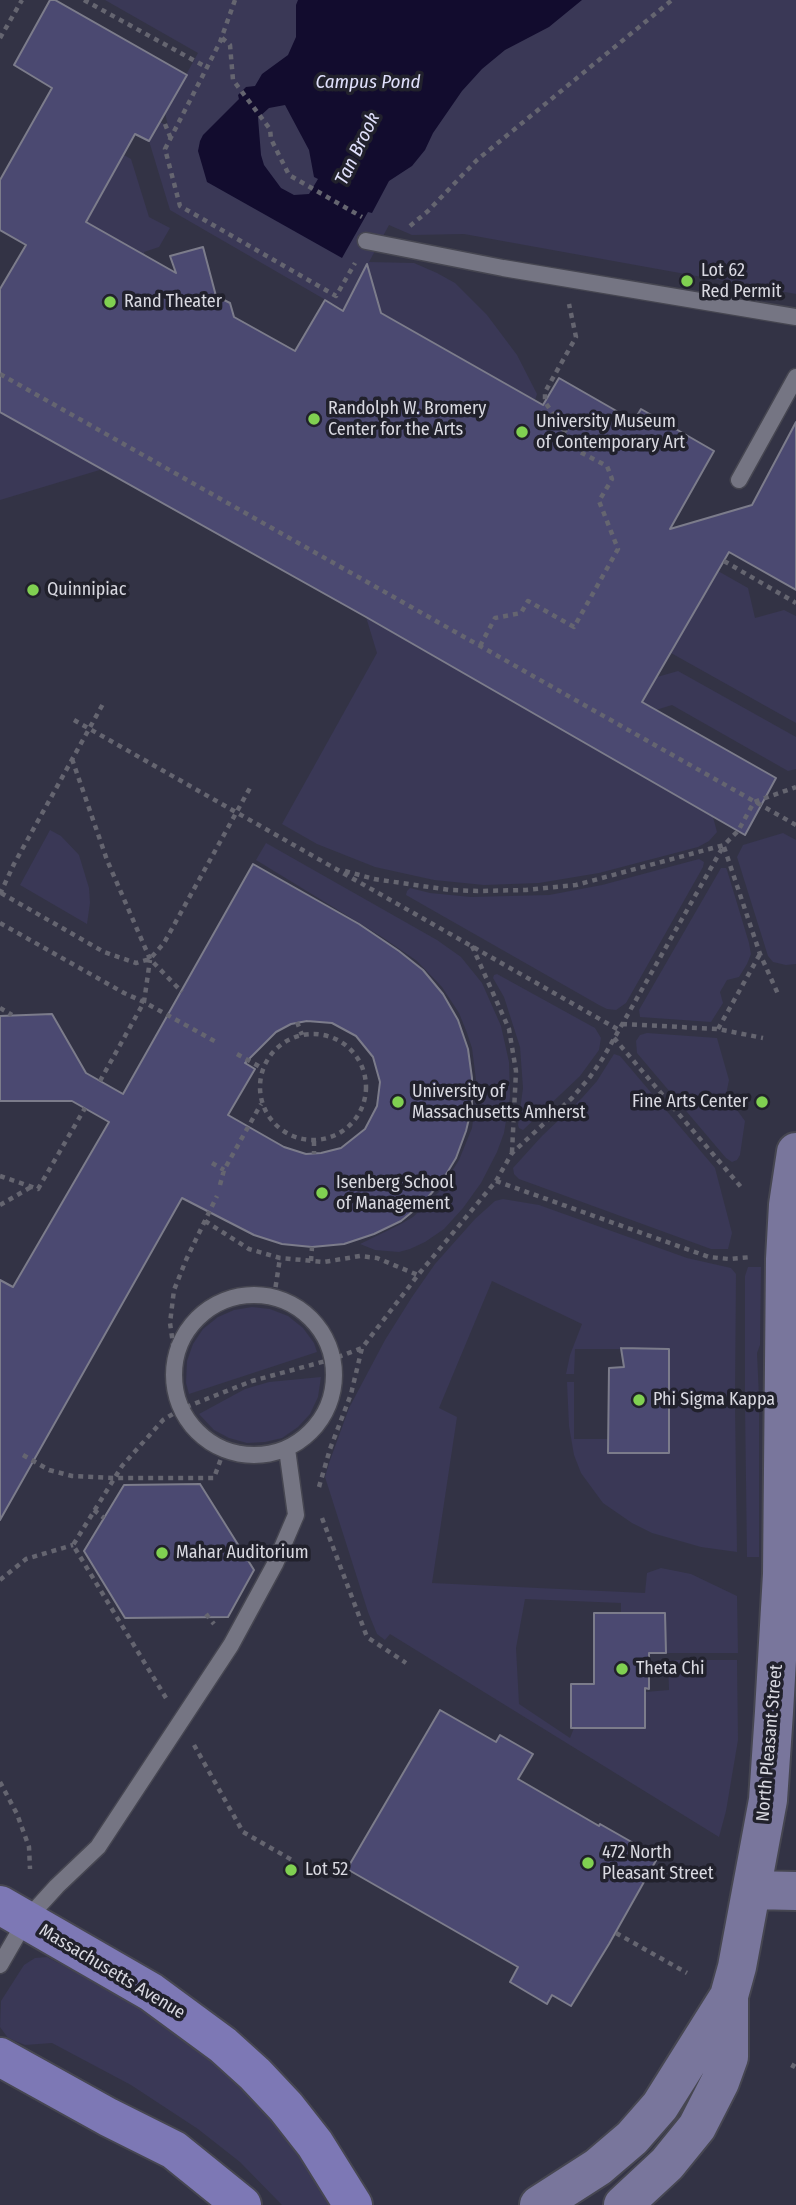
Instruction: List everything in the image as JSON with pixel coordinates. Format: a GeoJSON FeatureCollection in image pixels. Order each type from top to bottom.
{"type":"FeatureCollection","features":[{"type":"Feature","properties":{"kind":"main road","name":"North Pleasant Street"},"geometry":{"type":"LineString","coordinates":[[623,2205],[667,2164],[697,2127],[720,2082],[729,2057],[729,1996],[739,1960],[768,1800],[780,1633],[785,1259],[788,1205],[796,1152]]}},
{"type":"Feature","properties":{"kind":"main road"},"geometry":{"type":"LineString","coordinates":[[752,1890],[796,1891]]}},
{"type":"Feature","properties":{"kind":"main road","name":"Massachusetts Avenue"},"geometry":{"type":"LineString","coordinates":[[13,1912],[151,1992],[223,2045],[286,2107],[316,2144],[353,2205]]}},
{"type":"Feature","properties":{"kind":"main road","name":"North Pleasant Street"},"geometry":{"type":"LineString","coordinates":[[539,2205],[598,2167],[632,2138],[660,2106],[729,1996]]}},
{"type":"Feature","properties":{"kind":"main road"},"geometry":{"type":"LineString","coordinates":[[0,2057],[108,2118],[174,2150],[242,2205]]}},
{"type":"Feature","properties":{"kind":"lane"},"geometry":{"type":"LineString","coordinates":[[366,241],[563,278],[796,317]]}},
{"type":"Feature","properties":{"kind":"lane"},"geometry":{"type":"LineString","coordinates":[[739,480],[796,377]]}},
{"type":"Feature","properties":{"kind":"lane"},"geometry":{"type":"LineString","coordinates":[[241,1296],[274,1297],[294,1306],[312,1320],[325,1338],[332,1359],[334,1380],[330,1402],[320,1421],[305,1437],[287,1449],[266,1455],[245,1455],[224,1450],[192,1427],[181,1409],[174,1384],[175,1359],[182,1338],[195,1320],[211,1307],[241,1296]]}},
{"type":"Feature","properties":{"kind":"lane"},"geometry":{"type":"LineString","coordinates":[[0,1965],[13,1912],[57,1886],[98,1847],[232,1645],[275,1564],[296,1515],[287,1449]]}},
{"type":"Feature","properties":{"kind":"path"},"geometry":{"type":"LineString","coordinates":[[0,37],[22,0]]}},
{"type":"Feature","properties":{"kind":"path"},"geometry":{"type":"LineString","coordinates":[[84,0],[206,67]]}},
{"type":"Feature","properties":{"kind":"path"},"geometry":{"type":"LineString","coordinates":[[234,0],[222,38],[165,149],[180,206],[337,296],[366,241]]}},
{"type":"Feature","properties":{"kind":"path"},"geometry":{"type":"LineString","coordinates":[[428,211],[477,160],[672,0]]}},
{"type":"Feature","properties":{"kind":"path"},"geometry":{"type":"LineString","coordinates":[[222,38],[230,45],[233,80],[270,129],[271,139],[289,175],[364,218]]}},
{"type":"Feature","properties":{"kind":"path"},"geometry":{"type":"LineString","coordinates":[[165,124],[171,139]]}},
{"type":"Feature","properties":{"kind":"path"},"geometry":{"type":"LineString","coordinates":[[480,646],[495,618],[521,613],[528,601],[574,627],[618,548],[599,500],[611,479],[607,466],[578,451],[545,402],[545,392],[576,337],[563,278]]}},
{"type":"Feature","properties":{"kind":"path"},"geometry":{"type":"LineString","coordinates":[[0,374],[796,825]]}},
{"type":"Feature","properties":{"kind":"path"},"geometry":{"type":"LineString","coordinates":[[724,561],[796,603]]}},
{"type":"Feature","properties":{"kind":"path"},"geometry":{"type":"LineString","coordinates":[[104,702],[0,894],[104,952],[136,963],[150,959]]}},
{"type":"Feature","properties":{"kind":"path"},"geometry":{"type":"LineString","coordinates":[[74,720],[620,1027],[718,1029],[763,1038]]}},
{"type":"Feature","properties":{"kind":"path"},"geometry":{"type":"LineString","coordinates":[[72,759],[107,860],[150,959],[182,992]]}},
{"type":"Feature","properties":{"kind":"path"},"geometry":{"type":"LineString","coordinates":[[100,1081],[144,1002],[150,959],[163,943],[251,786]]}},
{"type":"Feature","properties":{"kind":"path"},"geometry":{"type":"LineString","coordinates":[[319,1488],[330,1448],[351,1394],[362,1348],[496,1181],[512,1153],[583,1086],[614,1038],[724,845],[738,831],[754,802],[796,787]]}},
{"type":"Feature","properties":{"kind":"path"},"geometry":{"type":"LineString","coordinates":[[338,869],[374,878],[450,890],[526,890],[589,882],[724,845]]}},
{"type":"Feature","properties":{"kind":"path"},"geometry":{"type":"LineString","coordinates":[[724,845],[760,954],[778,994]]}},
{"type":"Feature","properties":{"kind":"path"},"geometry":{"type":"LineString","coordinates":[[0,923],[219,1043]]}},
{"type":"Feature","properties":{"kind":"path"},"geometry":{"type":"LineString","coordinates":[[472,946],[509,1029],[516,1071],[512,1153]]}},
{"type":"Feature","properties":{"kind":"path"},"geometry":{"type":"LineString","coordinates":[[718,1029],[760,954]]}},
{"type":"Feature","properties":{"kind":"path"},"geometry":{"type":"LineString","coordinates":[[0,1008],[12,1015]]}},
{"type":"Feature","properties":{"kind":"path"},"geometry":{"type":"LineString","coordinates":[[298,1022],[302,1035]]}},
{"type":"Feature","properties":{"kind":"path"},"geometry":{"type":"LineString","coordinates":[[319,1034],[336,1040],[351,1050],[361,1064],[366,1082],[365,1100],[358,1116],[346,1129],[331,1138],[314,1141],[297,1139],[281,1131],[269,1118],[261,1103],[259,1085],[262,1068],[271,1053],[285,1041],[302,1035],[319,1034]]}},
{"type":"Feature","properties":{"kind":"path"},"geometry":{"type":"LineString","coordinates":[[614,1038],[741,1187]]}},
{"type":"Feature","properties":{"kind":"path"},"geometry":{"type":"LineString","coordinates":[[237,1054],[262,1068]]}},
{"type":"Feature","properties":{"kind":"path"},"geometry":{"type":"LineString","coordinates":[[220,1185],[224,1170],[261,1103]]}},
{"type":"Feature","properties":{"kind":"path"},"geometry":{"type":"LineString","coordinates":[[0,1176],[38,1189],[85,1108]]}},
{"type":"Feature","properties":{"kind":"path"},"geometry":{"type":"LineString","coordinates":[[314,1141],[314,1154]]}},
{"type":"Feature","properties":{"kind":"path"},"geometry":{"type":"LineString","coordinates":[[212,1163],[224,1170]]}},
{"type":"Feature","properties":{"kind":"path"},"geometry":{"type":"LineString","coordinates":[[496,1181],[709,1257],[729,1259],[760,1256]]}},
{"type":"Feature","properties":{"kind":"path"},"geometry":{"type":"LineString","coordinates":[[0,1205],[32,1187]]}},
{"type":"Feature","properties":{"kind":"path"},"geometry":{"type":"LineString","coordinates":[[175,1359],[170,1323],[174,1290],[218,1196]]}},
{"type":"Feature","properties":{"kind":"path"},"geometry":{"type":"LineString","coordinates":[[205,1222],[249,1248],[280,1258],[324,1262],[360,1256],[377,1258],[418,1275]]}},
{"type":"Feature","properties":{"kind":"path"},"geometry":{"type":"LineString","coordinates":[[312,1247],[312,1261]]}},
{"type":"Feature","properties":{"kind":"path"},"geometry":{"type":"LineString","coordinates":[[274,1297],[280,1258]]}},
{"type":"Feature","properties":{"kind":"path"},"geometry":{"type":"LineString","coordinates":[[0,1580],[26,1559],[73,1545],[121,1466],[163,1420],[181,1409],[252,1381],[362,1348]]}},
{"type":"Feature","properties":{"kind":"path"},"geometry":{"type":"LineString","coordinates":[[23,1455],[49,1469],[72,1476],[214,1478],[224,1450]]}},
{"type":"Feature","properties":{"kind":"path"},"geometry":{"type":"LineString","coordinates":[[94,1510],[104,1518]]}},
{"type":"Feature","properties":{"kind":"path"},"geometry":{"type":"LineString","coordinates":[[320,1513],[367,1637],[406,1663]]}},
{"type":"Feature","properties":{"kind":"path"},"geometry":{"type":"LineString","coordinates":[[73,1545],[181,1723],[243,1832],[292,1860]]}},
{"type":"Feature","properties":{"kind":"path"},"geometry":{"type":"LineString","coordinates":[[0,1782],[18,1814],[29,1847],[30,1869]]}},
{"type":"Feature","properties":{"kind":"path"},"geometry":{"type":"LineString","coordinates":[[615,1933],[687,1973]]}},
{"type":"Feature","properties":{"kind":"path"},"geometry":{"type":"LineString","coordinates":[[792,2068],[796,2061]]}},
{"type":"Feature","properties":{"kind":"shaded area","name":"University of Massachusetts Amherst"},"geometry":{"type":"Polygon","coordinates":[[[0,0],[796,0],[796,2205],[0,2205],[0,0]]]}},
{"type":"Feature","properties":{"kind":"shaded area"},"geometry":{"type":"Polygon","coordinates":[[[105,0],[796,0],[796,294],[464,234],[412,235],[389,225],[369,262],[414,263],[455,283],[487,315],[517,355],[537,394],[535,400],[381,313],[370,275],[364,271],[343,310],[170,210],[149,141],[160,122],[168,126],[165,113],[198,53],[105,0]]]}},
{"type":"Feature","properties":{"kind":"shaded area"},"geometry":{"type":"Polygon","coordinates":[[[124,155],[131,159],[149,217],[170,228],[159,247],[144,252],[147,262],[86,223],[124,155]]]}},
{"type":"Feature","properties":{"kind":"shaded area"},"geometry":{"type":"Polygon","coordinates":[[[0,412],[103,469],[0,500],[0,412]]]}},
{"type":"Feature","properties":{"kind":"shaded area"},"geometry":{"type":"Polygon","coordinates":[[[718,571],[748,588],[755,618],[784,610],[796,616],[796,723],[671,653],[718,571]]]}},
{"type":"Feature","properties":{"kind":"shaded area"},"geometry":{"type":"Polygon","coordinates":[[[366,617],[713,817],[717,832],[709,841],[698,847],[599,873],[539,883],[484,885],[434,880],[375,867],[317,844],[282,824],[377,653],[366,617]]]}},
{"type":"Feature","properties":{"kind":"shaded area"},"geometry":{"type":"Polygon","coordinates":[[[678,671],[796,737],[796,769],[788,771],[672,705],[656,710],[642,702],[657,677],[678,671]]]}},
{"type":"Feature","properties":{"kind":"shaded area"},"geometry":{"type":"Polygon","coordinates":[[[50,830],[61,836],[79,855],[89,888],[87,924],[20,885],[50,830]]]}},
{"type":"Feature","properties":{"kind":"shaded area"},"geometry":{"type":"Polygon","coordinates":[[[783,833],[796,840],[796,964],[786,965],[773,962],[768,956],[737,857],[743,845],[783,833]]]}},
{"type":"Feature","properties":{"kind":"shaded area"},"geometry":{"type":"Polygon","coordinates":[[[266,843],[437,940],[461,957],[482,983],[501,1026],[509,1062],[510,1097],[504,1133],[497,1152],[481,1183],[463,1208],[444,1229],[410,1249],[399,1252],[375,1250],[360,1244],[413,1217],[439,1192],[459,1160],[472,1128],[477,1088],[472,1048],[467,1033],[459,1013],[442,987],[417,961],[256,860],[266,843]]]}},
{"type":"Feature","properties":{"kind":"shaded area"},"geometry":{"type":"Polygon","coordinates":[[[699,859],[704,862],[703,867],[626,1003],[616,1010],[599,1005],[406,895],[410,888],[471,897],[549,895],[602,885],[699,859]]]}},
{"type":"Feature","properties":{"kind":"shaded area"},"geometry":{"type":"Polygon","coordinates":[[[721,868],[727,870],[749,943],[751,954],[747,964],[739,977],[727,980],[720,992],[723,1003],[711,1022],[640,1017],[639,1010],[721,868]]]}},
{"type":"Feature","properties":{"kind":"shaded area"},"geometry":{"type":"Polygon","coordinates":[[[497,974],[595,1028],[601,1038],[599,1050],[580,1076],[523,1130],[518,1125],[523,1088],[520,1047],[504,997],[493,978],[497,974]]]}},
{"type":"Feature","properties":{"kind":"shaded area"},"geometry":{"type":"Polygon","coordinates":[[[647,1033],[717,1038],[729,1080],[726,1095],[745,1121],[737,1160],[732,1162],[726,1158],[637,1053],[636,1041],[640,1035],[647,1033]]]}},
{"type":"Feature","properties":{"kind":"shaded area"},"geometry":{"type":"Polygon","coordinates":[[[614,1054],[620,1056],[715,1168],[732,1233],[728,1249],[711,1249],[519,1179],[514,1174],[513,1168],[582,1098],[597,1081],[614,1054]]]}},
{"type":"Feature","properties":{"kind":"shaded area"},"geometry":{"type":"Polygon","coordinates":[[[503,1199],[539,1205],[687,1258],[731,1268],[736,1274],[735,1397],[669,1395],[669,1349],[575,1349],[574,1374],[566,1374],[582,1324],[492,1281],[439,1408],[457,1417],[432,1583],[645,1593],[647,1573],[661,1568],[691,1574],[737,1596],[738,1653],[666,1653],[665,1613],[621,1613],[621,1603],[525,1599],[516,1648],[519,1704],[570,1738],[574,1728],[645,1728],[645,1692],[669,1690],[668,1660],[737,1660],[738,1740],[719,1837],[390,1634],[385,1640],[377,1634],[368,1612],[325,1477],[329,1463],[349,1408],[385,1340],[412,1297],[435,1264],[475,1219],[495,1201],[503,1199]]]}},
{"type":"Feature","properties":{"kind":"shaded area"},"geometry":{"type":"Polygon","coordinates":[[[748,1267],[761,1267],[760,1345],[757,1353],[759,1397],[745,1396],[745,1276],[748,1267]]]}},
{"type":"Feature","properties":{"kind":"shaded area"},"geometry":{"type":"Polygon","coordinates":[[[252,1307],[270,1309],[288,1316],[303,1328],[317,1352],[189,1394],[186,1383],[187,1361],[193,1344],[203,1329],[218,1317],[234,1310],[252,1307]]]}},
{"type":"Feature","properties":{"kind":"shaded area"},"geometry":{"type":"Polygon","coordinates":[[[321,1377],[318,1397],[310,1414],[282,1438],[247,1443],[229,1438],[214,1430],[199,1414],[245,1389],[269,1382],[321,1377]]]}},
{"type":"Feature","properties":{"kind":"shaded area"},"geometry":{"type":"Polygon","coordinates":[[[567,1382],[574,1382],[574,1439],[608,1439],[669,1453],[669,1405],[735,1404],[737,1552],[701,1547],[652,1533],[603,1503],[581,1473],[574,1455],[569,1426],[567,1382]]]}},
{"type":"Feature","properties":{"kind":"shaded area"},"geometry":{"type":"Polygon","coordinates":[[[745,1404],[759,1404],[759,1557],[747,1557],[745,1404]]]}},
{"type":"Feature","properties":{"kind":"shaded area"},"geometry":{"type":"Polygon","coordinates":[[[47,1957],[141,2007],[208,2057],[259,2107],[281,2133],[304,2163],[330,2205],[282,2205],[240,2162],[198,2129],[131,2085],[52,2043],[25,2045],[8,2038],[0,2027],[1,2001],[24,1965],[35,1958],[47,1957]]]}},
{"type":"Feature","properties":{"kind":"water","name":"Campus Pond"},"geometry":{"type":"Polygon","coordinates":[[[298,0],[582,0],[549,27],[505,50],[482,69],[462,91],[412,166],[389,181],[372,213],[368,212],[342,258],[207,182],[198,151],[203,135],[239,99],[238,95],[246,87],[255,86],[262,74],[288,55],[296,37],[298,0]],[[285,105],[269,108],[258,118],[264,165],[281,188],[294,195],[309,194],[318,179],[314,177],[309,150],[285,105]]]}},
{"type":"Feature","properties":{"kind":"building","name":"Randolph W. Bromery Center for the Arts"},"geometry":{"type":"Polygon","coordinates":[[[50,0],[55,0],[187,75],[149,141],[135,134],[86,222],[176,273],[170,256],[203,247],[216,296],[230,303],[234,317],[295,351],[325,300],[343,311],[367,264],[381,313],[543,405],[559,378],[634,421],[641,409],[714,451],[670,529],[752,505],[796,422],[796,590],[729,552],[642,702],[776,778],[745,835],[366,617],[0,412],[0,289],[26,245],[0,230],[0,180],[52,88],[14,65],[50,0]]]}},
{"type":"Feature","properties":{"kind":"building","name":"Isenberg School of Management"},"geometry":{"type":"Polygon","coordinates":[[[253,864],[359,924],[423,970],[443,994],[458,1020],[468,1049],[472,1078],[472,1106],[466,1131],[456,1158],[442,1181],[422,1204],[401,1221],[374,1234],[344,1244],[312,1247],[282,1244],[254,1235],[182,1198],[0,1520],[0,1280],[13,1287],[109,1122],[72,1101],[0,1101],[0,1016],[52,1014],[86,1073],[123,1094],[253,864]],[[307,1021],[291,1024],[276,1032],[245,1063],[255,1069],[228,1115],[284,1147],[306,1154],[341,1148],[365,1129],[377,1106],[380,1082],[373,1057],[356,1036],[332,1023],[307,1021]]]}},
{"type":"Feature","properties":{"kind":"building","name":"Phi Sigma Kappa"},"geometry":{"type":"Polygon","coordinates":[[[621,1348],[669,1349],[669,1453],[608,1453],[609,1368],[624,1367],[621,1348]]]}},
{"type":"Feature","properties":{"kind":"building","name":"Mahar Auditorium"},"geometry":{"type":"Polygon","coordinates":[[[200,1484],[254,1570],[228,1617],[125,1618],[84,1551],[124,1485],[200,1484]]]}},
{"type":"Feature","properties":{"kind":"building","name":"Theta Chi"},"geometry":{"type":"Polygon","coordinates":[[[594,1613],[665,1613],[666,1653],[649,1653],[649,1689],[645,1688],[645,1728],[571,1728],[571,1684],[594,1684],[594,1613]]]}},
{"type":"Feature","properties":{"kind":"building","name":"472 North Pleasant Street"},"geometry":{"type":"Polygon","coordinates":[[[440,1710],[496,1742],[500,1735],[533,1754],[518,1779],[658,1857],[571,2006],[552,1995],[547,2004],[510,1982],[518,1967],[347,1869],[440,1710]]]}},
{"type":"Feature","properties":{"kind":"place","name":"Lot 62 Red Permit"},"geometry":{"type":"Point","coordinates":[687,281]}},
{"type":"Feature","properties":{"kind":"place","name":"Rand Theater"},"geometry":{"type":"Point","coordinates":[110,302]}},
{"type":"Feature","properties":{"kind":"place","name":"Randolph W. Bromery Center for the Arts"},"geometry":{"type":"Point","coordinates":[314,419]}},
{"type":"Feature","properties":{"kind":"place","name":"University Museum of Contemporary Art"},"geometry":{"type":"Point","coordinates":[522,432]}},
{"type":"Feature","properties":{"kind":"place","name":"Quinnipiac"},"geometry":{"type":"Point","coordinates":[33,590]}},
{"type":"Feature","properties":{"kind":"place","name":"University of Massachusetts Amherst"},"geometry":{"type":"Point","coordinates":[398,1102]}},
{"type":"Feature","properties":{"kind":"place","name":"Fine Arts Center"},"geometry":{"type":"Point","coordinates":[762,1102]}},
{"type":"Feature","properties":{"kind":"place","name":"Isenberg School of Management"},"geometry":{"type":"Point","coordinates":[322,1193]}},
{"type":"Feature","properties":{"kind":"place","name":"Phi Sigma Kappa"},"geometry":{"type":"Point","coordinates":[639,1400]}},
{"type":"Feature","properties":{"kind":"place","name":"Mahar Auditorium"},"geometry":{"type":"Point","coordinates":[162,1553]}},
{"type":"Feature","properties":{"kind":"place","name":"Theta Chi"},"geometry":{"type":"Point","coordinates":[622,1669]}},
{"type":"Feature","properties":{"kind":"place","name":"472 North Pleasant Street"},"geometry":{"type":"Point","coordinates":[588,1863]}},
{"type":"Feature","properties":{"kind":"place","name":"Lot 52"},"geometry":{"type":"Point","coordinates":[291,1870]}},
{"type":"Feature","properties":{"kind":"water label","name":"Tan Brook"},"geometry":{"type":"Point","coordinates":[358,149]}}]}
